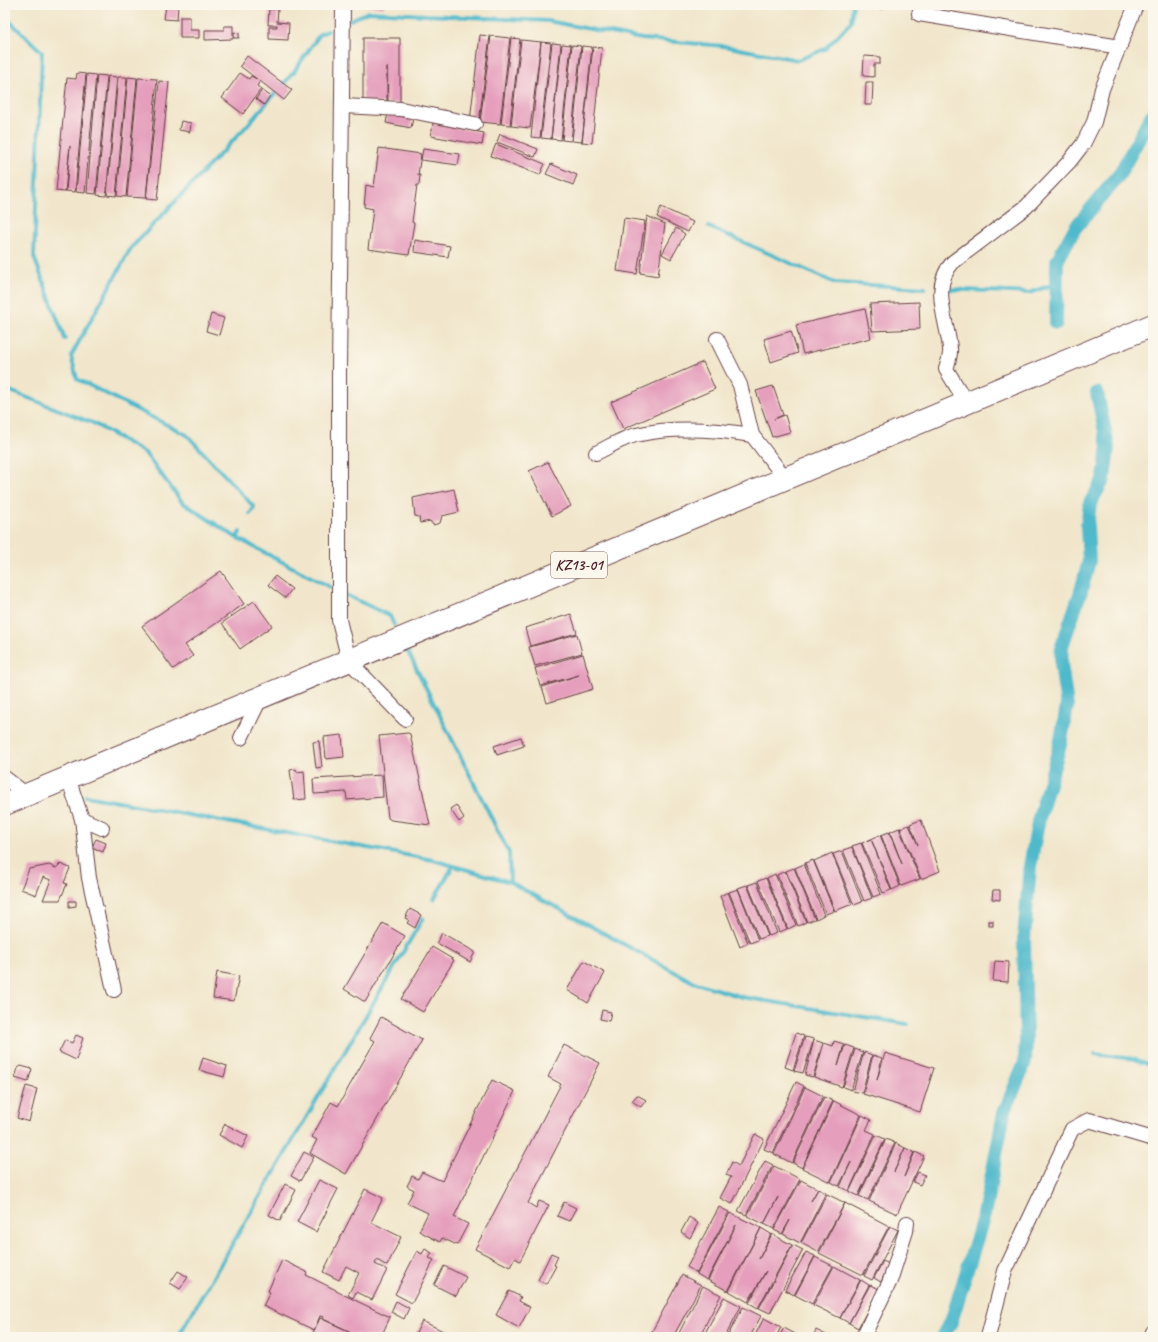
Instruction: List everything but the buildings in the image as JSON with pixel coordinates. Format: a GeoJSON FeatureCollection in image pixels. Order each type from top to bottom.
{"type":"FeatureCollection","features":[{"type":"Feature","properties":{"kind":"highway","name":"KZ13-01"},"geometry":{"type":"LineString","coordinates":[[5,804],[1153,324]]}},
{"type":"Feature","properties":{"kind":"street"},"geometry":{"type":"LineString","coordinates":[[343,5],[343,106],[339,331],[339,620],[349,661],[405,719]]}},
{"type":"Feature","properties":{"kind":"street"},"geometry":{"type":"LineString","coordinates":[[966,402],[946,369],[950,349],[941,298],[942,278],[953,262],[1026,207],[1069,162],[1083,144],[1094,122],[1102,89],[1136,5]]}},
{"type":"Feature","properties":{"kind":"street"},"geometry":{"type":"LineString","coordinates":[[919,14],[1120,47]]}},
{"type":"Feature","properties":{"kind":"street"},"geometry":{"type":"LineString","coordinates":[[343,106],[401,109],[475,124]]}},
{"type":"Feature","properties":{"kind":"street"},"geometry":{"type":"LineString","coordinates":[[717,339],[740,385],[752,434],[784,478]]}},
{"type":"Feature","properties":{"kind":"street"},"geometry":{"type":"LineString","coordinates":[[596,453],[634,435],[673,430],[717,430],[752,434]]}},
{"type":"Feature","properties":{"kind":"street"},"geometry":{"type":"LineString","coordinates":[[241,738],[260,698]]}},
{"type":"Feature","properties":{"kind":"street"},"geometry":{"type":"LineString","coordinates":[[5,778],[27,795]]}},
{"type":"Feature","properties":{"kind":"street"},"geometry":{"type":"LineString","coordinates":[[68,778],[82,819],[89,878],[114,990]]}},
{"type":"Feature","properties":{"kind":"street"},"geometry":{"type":"LineString","coordinates":[[82,819],[102,828]]}},
{"type":"Feature","properties":{"kind":"street"},"geometry":{"type":"LineString","coordinates":[[988,1337],[1005,1271],[1072,1129],[1089,1120],[1153,1138]]}},
{"type":"Feature","properties":{"kind":"street"},"geometry":{"type":"LineString","coordinates":[[863,1337],[890,1281],[906,1231],[907,1223]]}},
{"type":"Feature","properties":{"kind":"street"},"geometry":{"type":"LineString","coordinates":[[1151,1337],[1153,1332]]}},
{"type":"Feature","properties":{"kind":"waterway"},"geometry":{"type":"LineString","coordinates":[[350,20],[368,12],[548,21],[642,39],[723,46],[798,60],[825,49],[851,22],[853,5]]}},
{"type":"Feature","properties":{"kind":"waterway"},"geometry":{"type":"LineString","coordinates":[[5,17],[42,52],[34,257],[65,339]]}},
{"type":"Feature","properties":{"kind":"waterway"},"geometry":{"type":"LineString","coordinates":[[250,514],[254,507],[187,435],[77,379],[71,356],[131,248],[243,130],[293,73],[320,34],[328,31]]}},
{"type":"Feature","properties":{"kind":"waterway"},"geometry":{"type":"LineString","coordinates":[[1056,323],[1057,261],[1075,228],[1119,175],[1153,113]]}},
{"type":"Feature","properties":{"kind":"waterway"},"geometry":{"type":"LineString","coordinates":[[709,227],[835,283],[925,288]]}},
{"type":"Feature","properties":{"kind":"waterway"},"geometry":{"type":"LineString","coordinates":[[945,289],[1029,293],[1057,283]]}},
{"type":"Feature","properties":{"kind":"waterway"},"geometry":{"type":"LineString","coordinates":[[5,389],[93,423],[145,453],[182,502],[237,538],[330,587]]}},
{"type":"Feature","properties":{"kind":"waterway"},"geometry":{"type":"LineString","coordinates":[[943,1337],[951,1322],[984,1215],[1004,1113],[1025,1062],[1024,939],[1030,866],[1039,818],[1060,745],[1067,706],[1061,664],[1062,646],[1081,591],[1089,561],[1087,527],[1090,503],[1104,479],[1108,446],[1097,393]]}},
{"type":"Feature","properties":{"kind":"waterway"},"geometry":{"type":"LineString","coordinates":[[237,538],[240,532]]}},
{"type":"Feature","properties":{"kind":"waterway"},"geometry":{"type":"LineString","coordinates":[[344,594],[390,616],[394,625]]}},
{"type":"Feature","properties":{"kind":"waterway"},"geometry":{"type":"LineString","coordinates":[[406,648],[509,853],[510,882]]}},
{"type":"Feature","properties":{"kind":"waterway"},"geometry":{"type":"LineString","coordinates":[[86,796],[433,860],[510,882],[693,982],[742,997],[907,1024]]}},
{"type":"Feature","properties":{"kind":"waterway"},"geometry":{"type":"LineString","coordinates":[[434,899],[453,866]]}},
{"type":"Feature","properties":{"kind":"waterway"},"geometry":{"type":"LineString","coordinates":[[178,1337],[423,918]]}},
{"type":"Feature","properties":{"kind":"waterway"},"geometry":{"type":"LineString","coordinates":[[1095,1054],[1134,1059],[1153,1066]]}}]}
